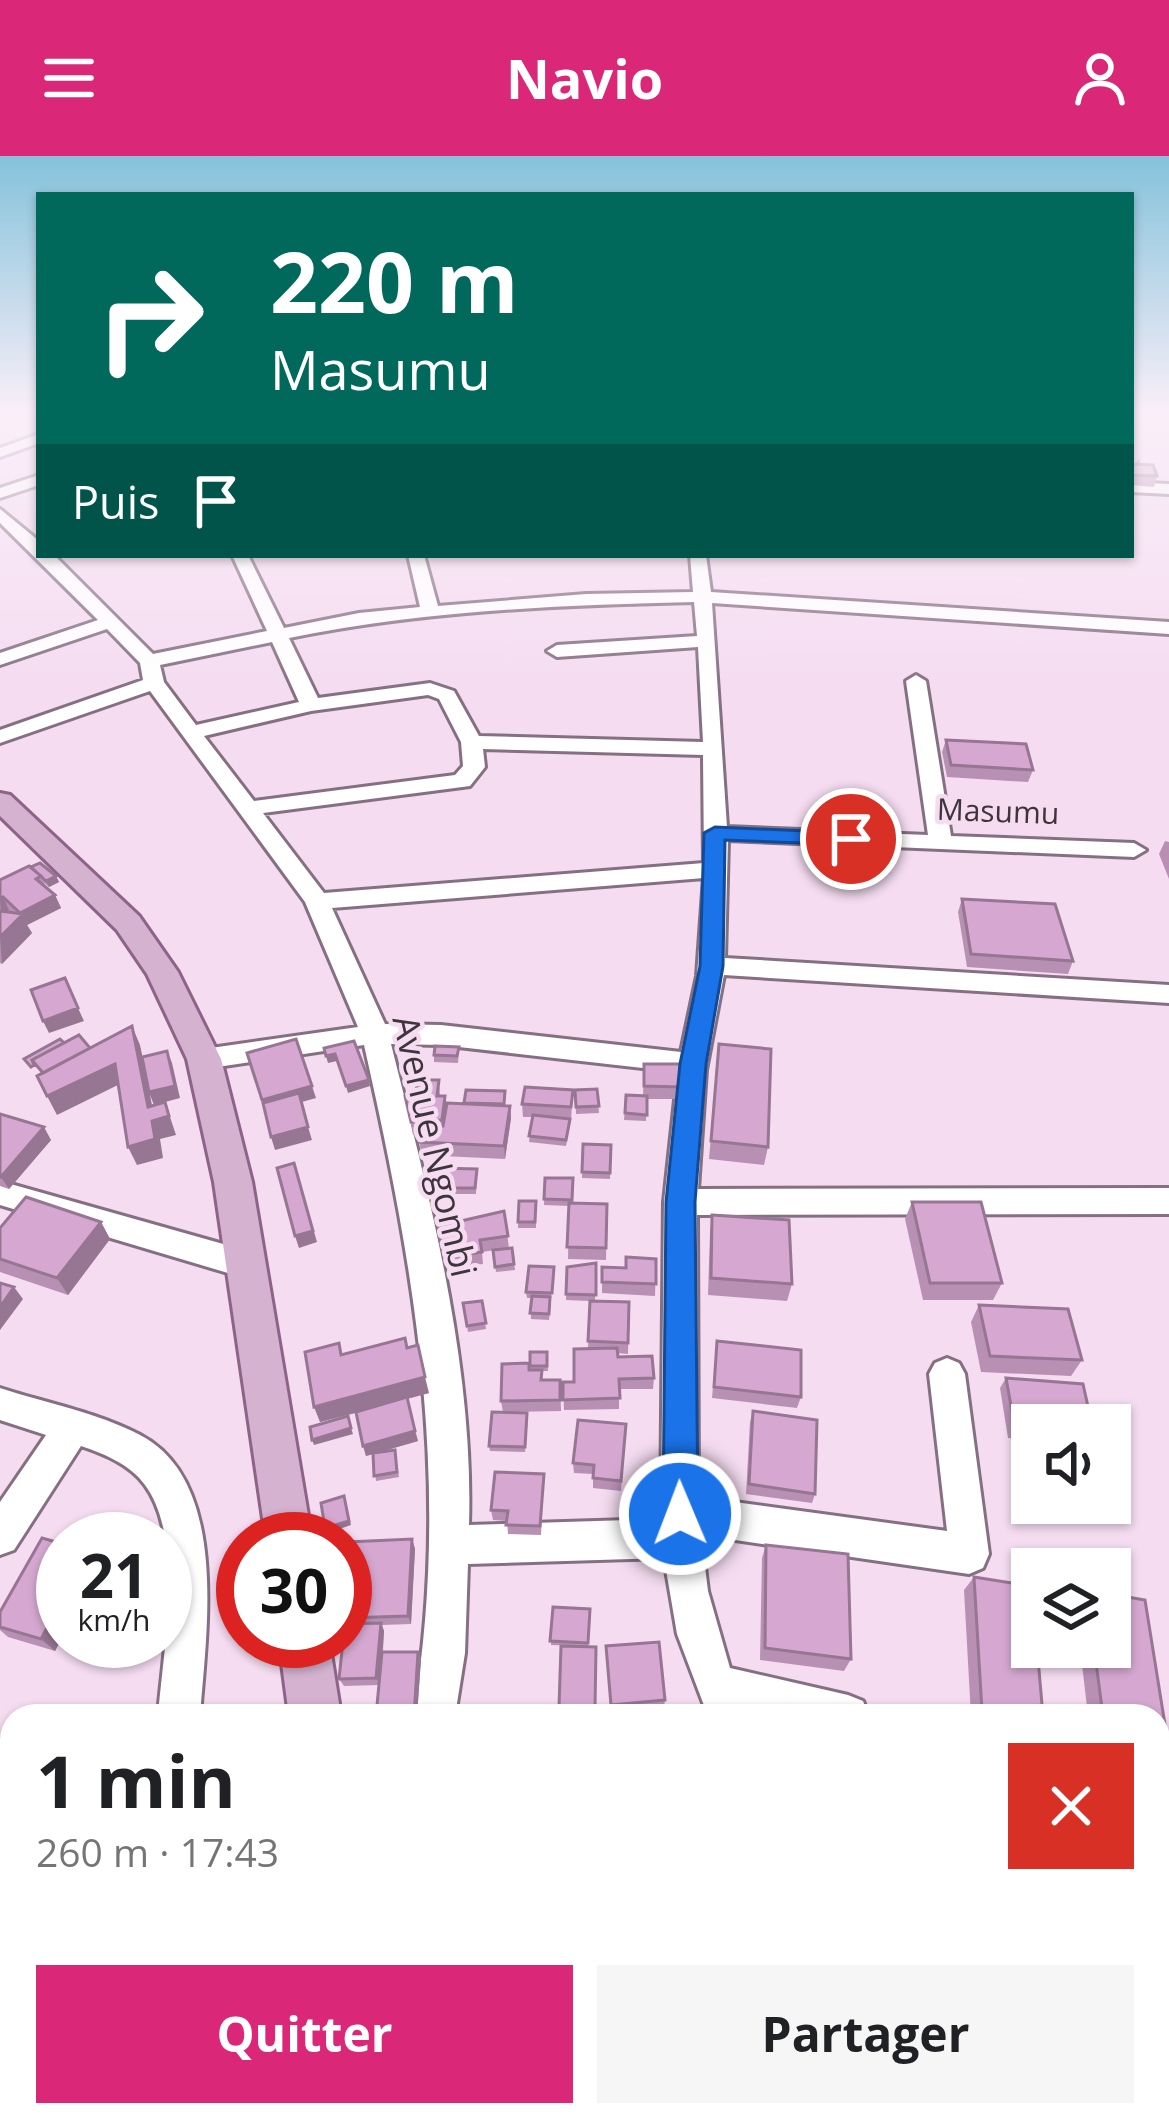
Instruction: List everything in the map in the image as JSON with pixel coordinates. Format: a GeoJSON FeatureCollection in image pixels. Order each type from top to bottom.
{"type":"FeatureCollection","features":[{"type":"Feature","properties":{"kind":"main road"},"geometry":{"type":"LineString","coordinates":[[0,801],[128,923],[162,972],[204,1059],[248,1265],[285,1512]]}},
{"type":"Feature","properties":{"kind":"main road"},"geometry":{"type":"LineString","coordinates":[[308,1668],[313,1704]]}},
{"type":"Feature","properties":{"kind":"street","name":"Avenue Ngombi"},"geometry":{"type":"LineString","coordinates":[[0,514],[36,547]]}},
{"type":"Feature","properties":{"kind":"street"},"geometry":{"type":"LineString","coordinates":[[0,544],[36,547]]}},
{"type":"Feature","properties":{"kind":"street","name":"Avenue Ngombi"},"geometry":{"type":"LineString","coordinates":[[47,558],[111,622],[152,672],[316,902],[375,1034],[410,1180],[442,1360],[451,1494],[444,1653],[436,1704]]}},
{"type":"Feature","properties":{"kind":"street"},"geometry":{"type":"LineString","coordinates":[[242,558],[310,704]]}},
{"type":"Feature","properties":{"kind":"street"},"geometry":{"type":"LineString","coordinates":[[417,558],[430,610]]}},
{"type":"Feature","properties":{"kind":"street"},"geometry":{"type":"LineString","coordinates":[[698,558],[715,833],[712,966],[693,1064],[680,1202],[681,1526],[692,1610],[722,1701]]}},
{"type":"Feature","properties":{"kind":"street"},"geometry":{"type":"LineString","coordinates":[[0,737],[152,672],[279,633],[430,610],[702,597],[1169,628]]}},
{"type":"Feature","properties":{"kind":"street"},"geometry":{"type":"LineString","coordinates":[[4,653],[111,622]]}},
{"type":"Feature","properties":{"kind":"street"},"geometry":{"type":"LineString","coordinates":[[557,651],[706,641]]}},
{"type":"Feature","properties":{"kind":"street"},"geometry":{"type":"LineString","coordinates":[[916,681],[941,843]]}},
{"type":"Feature","properties":{"kind":"street"},"geometry":{"type":"LineString","coordinates":[[193,732],[310,704],[439,691],[452,703],[472,742],[474,766],[462,781],[249,808]]}},
{"type":"Feature","properties":{"kind":"street"},"geometry":{"type":"LineString","coordinates":[[472,742],[712,749]]}},
{"type":"Feature","properties":{"kind":"street","name":"Masumu"},"geometry":{"type":"LineString","coordinates":[[715,833],[1134,850]]}},
{"type":"Feature","properties":{"kind":"street"},"geometry":{"type":"LineString","coordinates":[[316,902],[713,870]]}},
{"type":"Feature","properties":{"kind":"street"},"geometry":{"type":"LineString","coordinates":[[712,966],[1169,994]]}},
{"type":"Feature","properties":{"kind":"street"},"geometry":{"type":"LineString","coordinates":[[204,1059],[375,1034],[441,1035],[693,1064]]}},
{"type":"Feature","properties":{"kind":"street"},"geometry":{"type":"LineString","coordinates":[[0,1193],[248,1265]]}},
{"type":"Feature","properties":{"kind":"street"},"geometry":{"type":"LineString","coordinates":[[680,1202],[1169,1201]]}},
{"type":"Feature","properties":{"kind":"street"},"geometry":{"type":"LineString","coordinates":[[449,1545],[681,1526],[968,1554],[946,1374]]}},
{"type":"Feature","properties":{"kind":"street"},"geometry":{"type":"LineString","coordinates":[[0,1404],[130,1448],[160,1469],[184,1536],[179,1704]]}},
{"type":"Feature","properties":{"kind":"street"},"geometry":{"type":"LineString","coordinates":[[0,1536],[71,1429]]}},
{"type":"Feature","properties":{"kind":"building"},"geometry":{"type":"Polygon","coordinates":[[[946,740],[1026,744],[1033,770],[951,765],[946,740]]]}},
{"type":"Feature","properties":{"kind":"building"},"geometry":{"type":"Polygon","coordinates":[[[40,863],[56,876],[46,881],[31,867],[40,863]]]}},
{"type":"Feature","properties":{"kind":"building"},"geometry":{"type":"Polygon","coordinates":[[[29,866],[55,895],[20,913],[0,899],[0,880],[29,866]]]}},
{"type":"Feature","properties":{"kind":"building"},"geometry":{"type":"Polygon","coordinates":[[[962,899],[1055,904],[1073,961],[971,954],[962,899]]]}},
{"type":"Feature","properties":{"kind":"building"},"geometry":{"type":"Polygon","coordinates":[[[0,911],[23,914],[0,937],[0,911]]]}},
{"type":"Feature","properties":{"kind":"building"},"geometry":{"type":"Polygon","coordinates":[[[65,978],[78,1008],[43,1021],[31,990],[65,978]]]}},
{"type":"Feature","properties":{"kind":"building"},"geometry":{"type":"Polygon","coordinates":[[[132,1026],[148,1107],[165,1102],[169,1116],[152,1121],[155,1139],[128,1147],[115,1064],[47,1096],[37,1076],[132,1026]]]}},
{"type":"Feature","properties":{"kind":"building"},"geometry":{"type":"Polygon","coordinates":[[[79,1035],[90,1048],[43,1073],[32,1060],[79,1035]]]}},
{"type":"Feature","properties":{"kind":"building"},"geometry":{"type":"Polygon","coordinates":[[[60,1039],[64,1043],[32,1060],[31,1067],[24,1059],[60,1039]]]}},
{"type":"Feature","properties":{"kind":"building"},"geometry":{"type":"Polygon","coordinates":[[[296,1039],[312,1086],[262,1100],[247,1053],[296,1039]]]}},
{"type":"Feature","properties":{"kind":"building"},"geometry":{"type":"Polygon","coordinates":[[[354,1041],[369,1080],[346,1086],[335,1054],[326,1056],[324,1048],[354,1041]]]}},
{"type":"Feature","properties":{"kind":"building"},"geometry":{"type":"Polygon","coordinates":[[[719,1044],[771,1049],[768,1147],[711,1141],[719,1044]]]}},
{"type":"Feature","properties":{"kind":"building"},"geometry":{"type":"Polygon","coordinates":[[[435,1046],[459,1047],[457,1056],[434,1055],[435,1046]]]}},
{"type":"Feature","properties":{"kind":"building"},"geometry":{"type":"Polygon","coordinates":[[[167,1051],[175,1086],[149,1092],[142,1057],[167,1051]]]}},
{"type":"Feature","properties":{"kind":"building"},"geometry":{"type":"Polygon","coordinates":[[[644,1064],[680,1064],[680,1087],[644,1086],[644,1064]]]}},
{"type":"Feature","properties":{"kind":"building"},"geometry":{"type":"Polygon","coordinates":[[[418,1080],[439,1080],[437,1096],[445,1096],[442,1120],[411,1122],[405,1096],[416,1091],[418,1080]]]}},
{"type":"Feature","properties":{"kind":"building"},"geometry":{"type":"Polygon","coordinates":[[[525,1087],[573,1090],[571,1107],[522,1104],[525,1087]]]}},
{"type":"Feature","properties":{"kind":"building"},"geometry":{"type":"Polygon","coordinates":[[[597,1089],[599,1106],[576,1107],[575,1090],[597,1089]]]}},
{"type":"Feature","properties":{"kind":"building"},"geometry":{"type":"Polygon","coordinates":[[[466,1090],[505,1091],[504,1104],[464,1103],[466,1090]]]}},
{"type":"Feature","properties":{"kind":"building"},"geometry":{"type":"Polygon","coordinates":[[[299,1093],[308,1127],[271,1137],[263,1103],[299,1093]]]}},
{"type":"Feature","properties":{"kind":"building"},"geometry":{"type":"Polygon","coordinates":[[[626,1095],[647,1096],[647,1115],[625,1113],[626,1095]]]}},
{"type":"Feature","properties":{"kind":"building"},"geometry":{"type":"Polygon","coordinates":[[[447,1103],[510,1106],[504,1146],[419,1142],[423,1125],[443,1126],[447,1103]]]}},
{"type":"Feature","properties":{"kind":"building"},"geometry":{"type":"Polygon","coordinates":[[[0,1114],[44,1127],[1,1177],[0,1176],[0,1114]]]}},
{"type":"Feature","properties":{"kind":"building"},"geometry":{"type":"Polygon","coordinates":[[[533,1115],[570,1119],[566,1140],[529,1136],[533,1115]]]}},
{"type":"Feature","properties":{"kind":"building"},"geometry":{"type":"Polygon","coordinates":[[[583,1144],[611,1145],[610,1173],[582,1172],[583,1144]]]}},
{"type":"Feature","properties":{"kind":"building"},"geometry":{"type":"Polygon","coordinates":[[[294,1163],[313,1231],[295,1236],[277,1168],[294,1163]]]}},
{"type":"Feature","properties":{"kind":"building"},"geometry":{"type":"Polygon","coordinates":[[[436,1168],[477,1169],[475,1188],[434,1188],[436,1168]]]}},
{"type":"Feature","properties":{"kind":"building"},"geometry":{"type":"Polygon","coordinates":[[[545,1178],[573,1178],[572,1200],[544,1199],[545,1178]]]}},
{"type":"Feature","properties":{"kind":"building"},"geometry":{"type":"Polygon","coordinates":[[[26,1197],[101,1222],[57,1278],[0,1259],[0,1228],[26,1197]]]}},
{"type":"Feature","properties":{"kind":"building"},"geometry":{"type":"Polygon","coordinates":[[[519,1201],[536,1201],[535,1222],[518,1222],[519,1201]]]}},
{"type":"Feature","properties":{"kind":"building"},"geometry":{"type":"Polygon","coordinates":[[[912,1202],[981,1202],[1002,1283],[930,1283],[912,1202]]]}},
{"type":"Feature","properties":{"kind":"building"},"geometry":{"type":"Polygon","coordinates":[[[569,1203],[607,1204],[606,1248],[567,1247],[569,1203]]]}},
{"type":"Feature","properties":{"kind":"building"},"geometry":{"type":"Polygon","coordinates":[[[504,1211],[508,1236],[480,1240],[482,1252],[454,1256],[452,1240],[440,1241],[439,1226],[504,1211]]]}},
{"type":"Feature","properties":{"kind":"building"},"geometry":{"type":"Polygon","coordinates":[[[712,1215],[789,1220],[792,1284],[711,1278],[712,1215]]]}},
{"type":"Feature","properties":{"kind":"building"},"geometry":{"type":"Polygon","coordinates":[[[512,1248],[514,1264],[495,1267],[493,1250],[512,1248]]]}},
{"type":"Feature","properties":{"kind":"building"},"geometry":{"type":"Polygon","coordinates":[[[626,1257],[656,1259],[656,1284],[602,1282],[602,1267],[626,1268],[626,1257]]]}},
{"type":"Feature","properties":{"kind":"building"},"geometry":{"type":"Polygon","coordinates":[[[596,1263],[596,1295],[566,1294],[567,1267],[596,1263]]]}},
{"type":"Feature","properties":{"kind":"building"},"geometry":{"type":"Polygon","coordinates":[[[529,1266],[554,1267],[552,1293],[526,1292],[529,1266]]]}},
{"type":"Feature","properties":{"kind":"building"},"geometry":{"type":"Polygon","coordinates":[[[0,1283],[14,1287],[0,1307],[0,1283]]]}},
{"type":"Feature","properties":{"kind":"building"},"geometry":{"type":"Polygon","coordinates":[[[532,1296],[550,1297],[549,1314],[530,1313],[532,1296]]]}},
{"type":"Feature","properties":{"kind":"building"},"geometry":{"type":"Polygon","coordinates":[[[482,1301],[486,1323],[467,1326],[463,1303],[482,1301]]]}},
{"type":"Feature","properties":{"kind":"building"},"geometry":{"type":"Polygon","coordinates":[[[590,1301],[629,1302],[628,1343],[588,1341],[590,1301]]]}},
{"type":"Feature","properties":{"kind":"building"},"geometry":{"type":"Polygon","coordinates":[[[979,1305],[1068,1309],[1082,1360],[990,1356],[979,1305]]]}},
{"type":"Feature","properties":{"kind":"building"},"geometry":{"type":"Polygon","coordinates":[[[405,1338],[407,1348],[418,1345],[425,1377],[314,1407],[305,1352],[339,1343],[341,1355],[405,1338]]]}},
{"type":"Feature","properties":{"kind":"building"},"geometry":{"type":"Polygon","coordinates":[[[717,1341],[801,1350],[801,1397],[714,1387],[717,1341]]]}},
{"type":"Feature","properties":{"kind":"building"},"geometry":{"type":"Polygon","coordinates":[[[617,1348],[618,1357],[652,1356],[654,1378],[619,1379],[620,1398],[563,1400],[563,1382],[574,1382],[574,1349],[617,1348]]]}},
{"type":"Feature","properties":{"kind":"building"},"geometry":{"type":"Polygon","coordinates":[[[530,1352],[547,1352],[547,1366],[530,1366],[530,1352]]]}},
{"type":"Feature","properties":{"kind":"building"},"geometry":{"type":"Polygon","coordinates":[[[529,1363],[529,1370],[542,1370],[541,1380],[560,1380],[560,1400],[501,1401],[502,1364],[529,1363]]]}},
{"type":"Feature","properties":{"kind":"building"},"geometry":{"type":"Polygon","coordinates":[[[1006,1378],[1083,1384],[1087,1404],[1011,1404],[1006,1378]]]}},
{"type":"Feature","properties":{"kind":"building"},"geometry":{"type":"Polygon","coordinates":[[[407,1397],[415,1431],[363,1446],[356,1412],[407,1397]]]}},
{"type":"Feature","properties":{"kind":"building"},"geometry":{"type":"Polygon","coordinates":[[[753,1411],[817,1420],[815,1494],[749,1484],[753,1411]]]}},
{"type":"Feature","properties":{"kind":"building"},"geometry":{"type":"Polygon","coordinates":[[[492,1412],[527,1413],[525,1447],[489,1446],[492,1412]]]}},
{"type":"Feature","properties":{"kind":"building"},"geometry":{"type":"Polygon","coordinates":[[[348,1416],[351,1428],[312,1440],[310,1427],[348,1416]]]}},
{"type":"Feature","properties":{"kind":"building"},"geometry":{"type":"Polygon","coordinates":[[[578,1420],[626,1424],[621,1481],[593,1478],[594,1465],[573,1463],[578,1420]]]}},
{"type":"Feature","properties":{"kind":"building"},"geometry":{"type":"Polygon","coordinates":[[[395,1450],[397,1472],[374,1476],[373,1453],[395,1450]]]}},
{"type":"Feature","properties":{"kind":"building"},"geometry":{"type":"Polygon","coordinates":[[[495,1472],[544,1474],[540,1526],[506,1525],[508,1511],[491,1510],[495,1472]]]}},
{"type":"Feature","properties":{"kind":"building"},"geometry":{"type":"Polygon","coordinates":[[[344,1496],[347,1512],[322,1512],[321,1503],[344,1496]]]}},
{"type":"Feature","properties":{"kind":"building"},"geometry":{"type":"Polygon","coordinates":[[[412,1539],[408,1616],[372,1617],[372,1541],[412,1539]]]}},
{"type":"Feature","properties":{"kind":"building"},"geometry":{"type":"Polygon","coordinates":[[[766,1545],[848,1554],[851,1659],[765,1648],[766,1545]]]}},
{"type":"Feature","properties":{"kind":"building"},"geometry":{"type":"Polygon","coordinates":[[[36,1549],[36,1638],[0,1627],[0,1612],[36,1549]]]}},
{"type":"Feature","properties":{"kind":"building"},"geometry":{"type":"Polygon","coordinates":[[[974,1577],[1011,1583],[1011,1668],[1039,1668],[1042,1704],[982,1704],[974,1577]]]}},
{"type":"Feature","properties":{"kind":"building"},"geometry":{"type":"Polygon","coordinates":[[[1131,1598],[1145,1600],[1162,1704],[1101,1704],[1097,1668],[1131,1668],[1131,1598]]]}},
{"type":"Feature","properties":{"kind":"building"},"geometry":{"type":"Polygon","coordinates":[[[553,1607],[590,1609],[588,1643],[550,1641],[553,1607]]]}},
{"type":"Feature","properties":{"kind":"building"},"geometry":{"type":"Polygon","coordinates":[[[372,1623],[381,1623],[376,1678],[339,1679],[340,1668],[372,1668],[372,1623]]]}},
{"type":"Feature","properties":{"kind":"building"},"geometry":{"type":"Polygon","coordinates":[[[659,1642],[665,1700],[611,1704],[606,1646],[659,1642]]]}},
{"type":"Feature","properties":{"kind":"building"},"geometry":{"type":"Polygon","coordinates":[[[561,1646],[596,1647],[595,1704],[559,1704],[561,1646]]]}},
{"type":"Feature","properties":{"kind":"building"},"geometry":{"type":"Polygon","coordinates":[[[382,1652],[418,1652],[415,1704],[377,1704],[382,1652]]]}},
{"type":"Feature","properties":{"kind":"route"},"geometry":{"type":"LineString","coordinates":[[680,1514],[680,1202],[693,1064],[712,966],[715,833],[851,839]]}}]}
